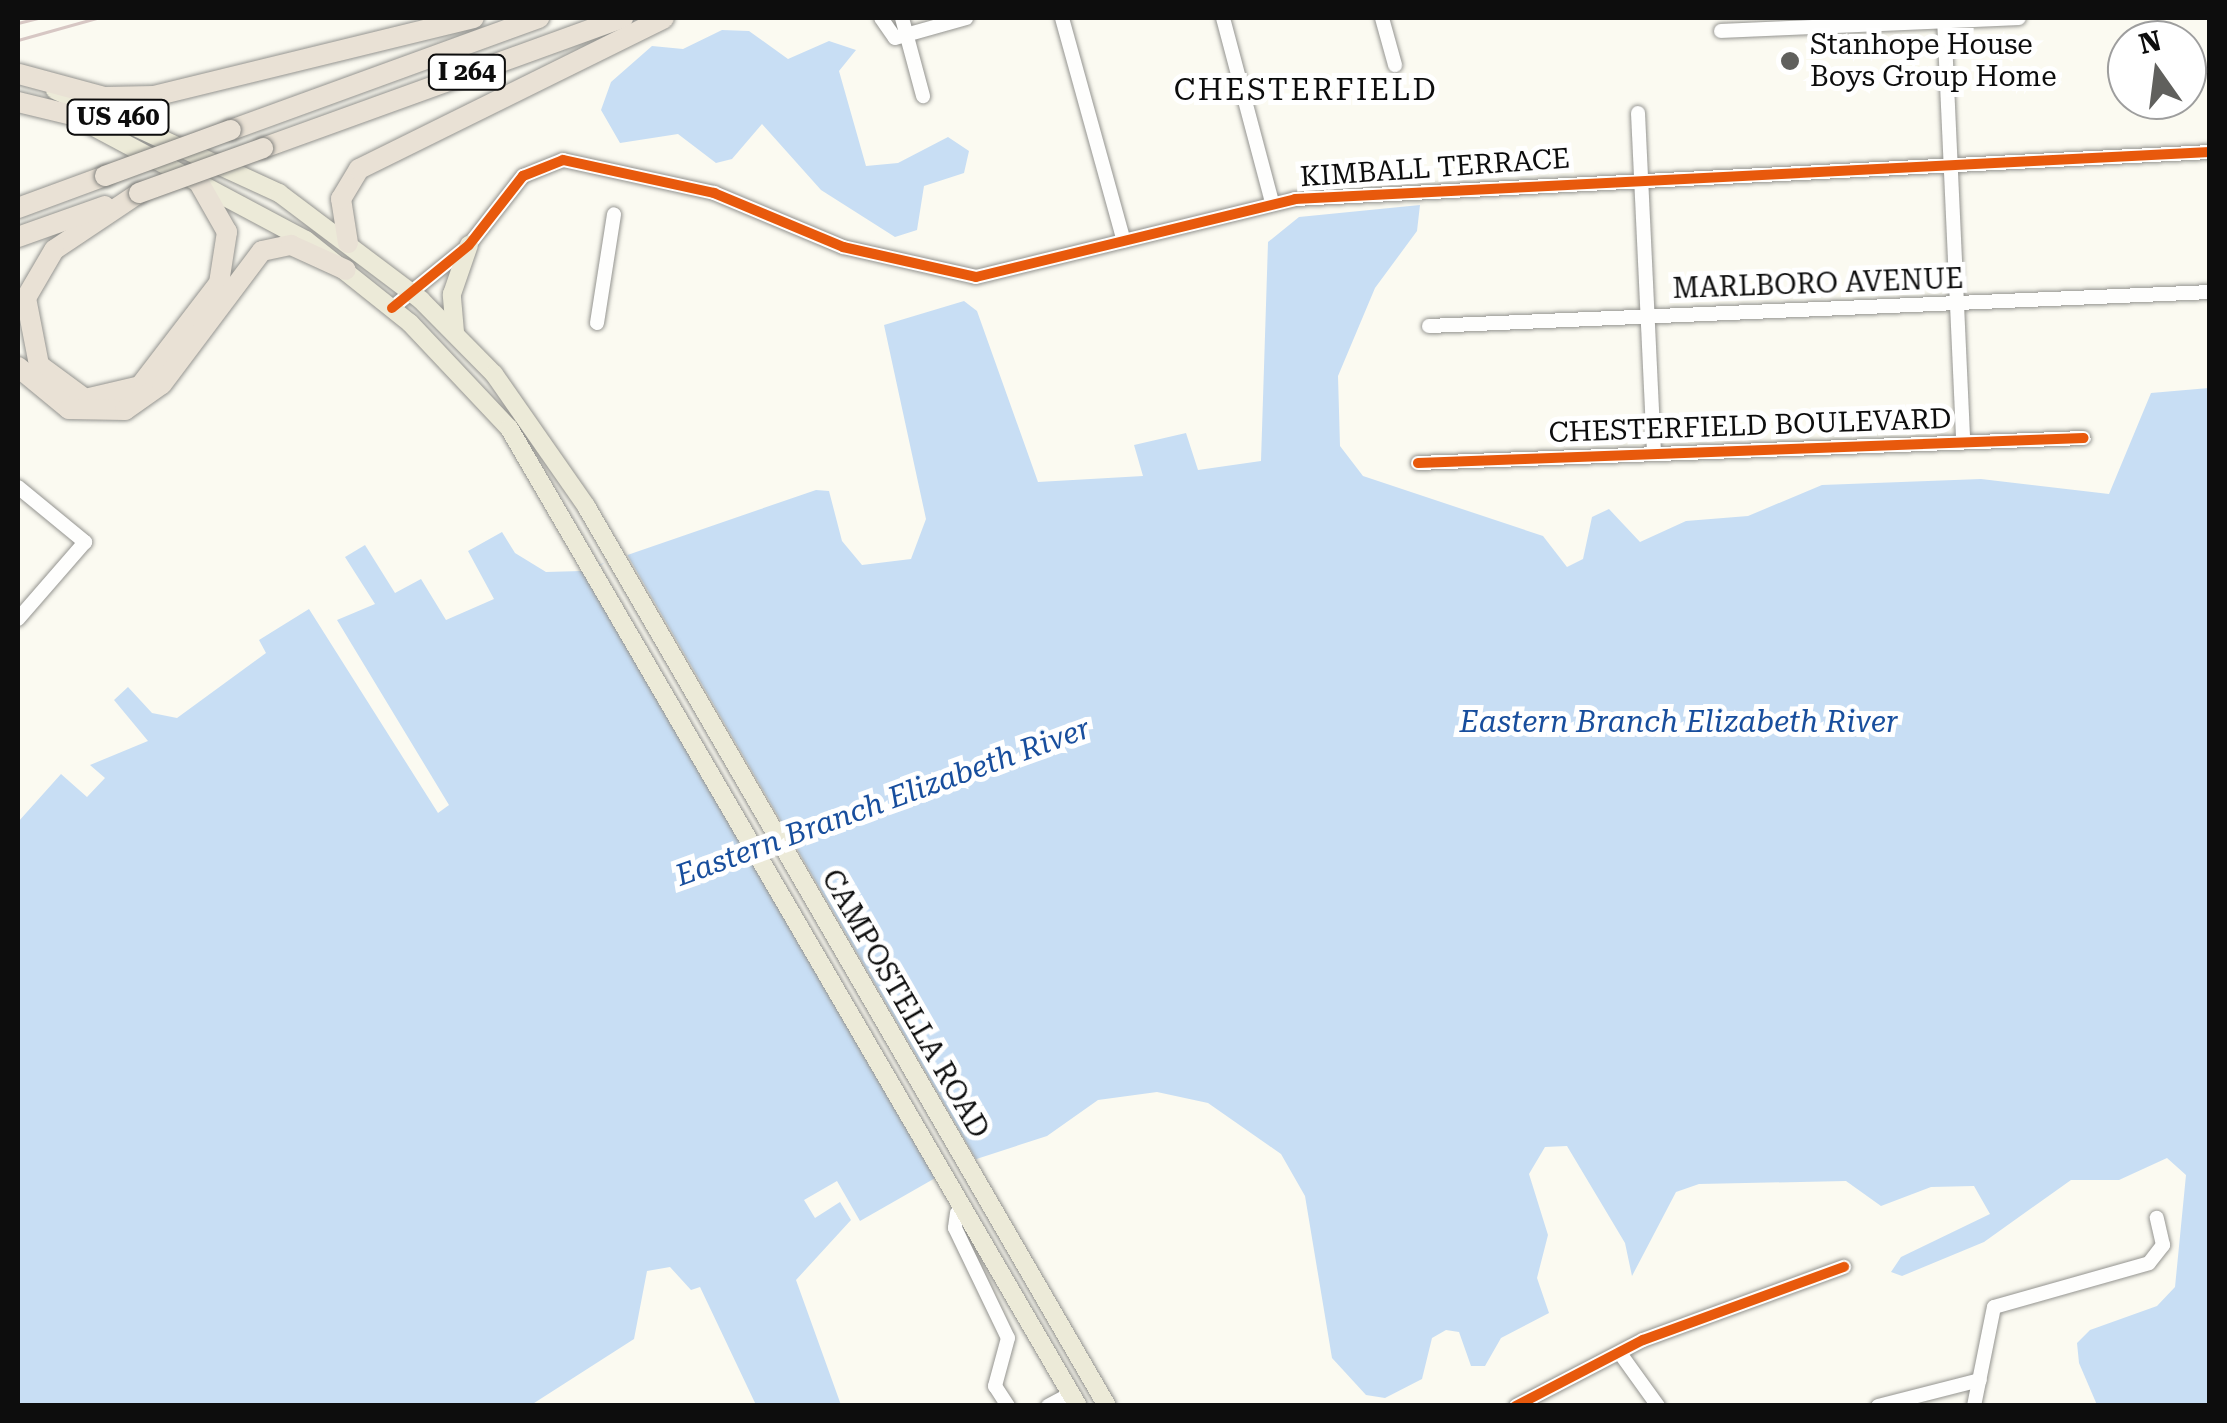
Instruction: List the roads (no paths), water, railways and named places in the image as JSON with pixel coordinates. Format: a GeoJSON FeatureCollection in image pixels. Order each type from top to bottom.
{"type":"FeatureCollection","features":[{"type":"Feature","properties":{"kind":"highway"},"geometry":{"type":"LineString","coordinates":[[18,80],[105,97],[154,96],[474,18]]}},
{"type":"Feature","properties":{"kind":"highway","name":"I 264"},"geometry":{"type":"LineString","coordinates":[[22,206],[539,18]]}},
{"type":"Feature","properties":{"kind":"highway","name":"I 264"},"geometry":{"type":"LineString","coordinates":[[18,238],[623,18]]}},
{"type":"Feature","properties":{"kind":"highway"},"geometry":{"type":"LineString","coordinates":[[348,243],[341,199],[359,168],[664,18]]}},
{"type":"Feature","properties":{"kind":"highway"},"geometry":{"type":"LineString","coordinates":[[18,102],[76,116]]}},
{"type":"Feature","properties":{"kind":"highway"},"geometry":{"type":"LineString","coordinates":[[139,193],[54,250],[26,298],[38,365],[85,399],[140,386],[219,283],[227,232],[194,174]]}},
{"type":"Feature","properties":{"kind":"highway"},"geometry":{"type":"LineString","coordinates":[[18,367],[69,408],[125,410],[162,384],[262,251],[291,246],[346,270]]}},
{"type":"Feature","properties":{"kind":"main road","name":"US 460"},"geometry":{"type":"LineString","coordinates":[[18,80],[76,116],[194,174],[346,270],[392,308]]}},
{"type":"Feature","properties":{"kind":"main road","name":"US 460"},"geometry":{"type":"LineString","coordinates":[[18,80],[242,171],[348,243],[455,333]]}},
{"type":"Feature","properties":{"kind":"main road"},"geometry":{"type":"LineString","coordinates":[[455,333],[452,294],[469,246]]}},
{"type":"Feature","properties":{"kind":"main road","name":"CAMPOSTELLA ROAD"},"geometry":{"type":"LineString","coordinates":[[392,308],[438,350],[549,486],[1075,1400]]}},
{"type":"Feature","properties":{"kind":"main road","name":"CAMPOSTELLA ROAD"},"geometry":{"type":"LineString","coordinates":[[455,333],[567,474],[1107,1406]]}},
{"type":"Feature","properties":{"kind":"street"},"geometry":{"type":"LineString","coordinates":[[881,18],[888,37],[904,25],[966,18]]}},
{"type":"Feature","properties":{"kind":"street"},"geometry":{"type":"LineString","coordinates":[[1062,18],[1124,241]]}},
{"type":"Feature","properties":{"kind":"street"},"geometry":{"type":"LineString","coordinates":[[1223,18],[1272,202]]}},
{"type":"Feature","properties":{"kind":"street"},"geometry":{"type":"LineString","coordinates":[[1382,18],[1394,64]]}},
{"type":"Feature","properties":{"kind":"street"},"geometry":{"type":"LineString","coordinates":[[1720,30],[2019,18]]}},
{"type":"Feature","properties":{"kind":"street"},"geometry":{"type":"LineString","coordinates":[[1944,19],[1962,440]]}},
{"type":"Feature","properties":{"kind":"street"},"geometry":{"type":"LineString","coordinates":[[904,25],[922,96]]}},
{"type":"Feature","properties":{"kind":"street"},"geometry":{"type":"LineString","coordinates":[[1638,113],[1654,452]]}},
{"type":"Feature","properties":{"kind":"street","name":"KIMBALL TERRACE"},"geometry":{"type":"LineString","coordinates":[[392,308],[408,290],[469,246],[523,176],[563,160],[752,204],[843,247],[956,275],[1000,275],[1272,202],[1641,177],[2210,152]]}},
{"type":"Feature","properties":{"kind":"street"},"geometry":{"type":"LineString","coordinates":[[597,323],[614,214]]}},
{"type":"Feature","properties":{"kind":"street","name":"MARLBORO AVENUE"},"geometry":{"type":"LineString","coordinates":[[1429,326],[2210,292]]}},
{"type":"Feature","properties":{"kind":"street","name":"CHESTERFIELD BOULEVARD"},"geometry":{"type":"LineString","coordinates":[[1418,463],[2084,438]]}},
{"type":"Feature","properties":{"kind":"street"},"geometry":{"type":"LineString","coordinates":[[18,487],[84,542],[18,619]]}},
{"type":"Feature","properties":{"kind":"street"},"geometry":{"type":"LineString","coordinates":[[957,1213],[955,1228],[1008,1338],[995,1386],[1008,1406]]}},
{"type":"Feature","properties":{"kind":"street"},"geometry":{"type":"LineString","coordinates":[[1974,1406],[1991,1312],[2008,1299],[2156,1258],[2164,1238],[2157,1218]]}},
{"type":"Feature","properties":{"kind":"street"},"geometry":{"type":"LineString","coordinates":[[1516,1406],[1725,1307],[1844,1267]]}},
{"type":"Feature","properties":{"kind":"street"},"geometry":{"type":"LineString","coordinates":[[1622,1356],[1658,1406]]}},
{"type":"Feature","properties":{"kind":"street"},"geometry":{"type":"LineString","coordinates":[[1878,1406],[1980,1380]]}},
{"type":"Feature","properties":{"kind":"street"},"geometry":{"type":"LineString","coordinates":[[1048,1406],[1075,1400]]}},
{"type":"Feature","properties":{"kind":"water"},"geometry":{"type":"Polygon","coordinates":[[[722,30],[749,31],[788,59],[829,41],[856,50],[839,71],[866,166],[898,163],[948,137],[969,151],[964,173],[924,186],[917,230],[895,237],[821,190],[762,124],[732,159],[716,163],[678,134],[620,143],[601,110],[611,82],[652,46],[683,49],[722,30]]]}},
{"type":"Feature","properties":{"kind":"water","name":"Eastern Branch Elizabeth River"},"geometry":{"type":"Polygon","coordinates":[[[1420,205],[1417,231],[1375,288],[1338,376],[1340,446],[1363,476],[1543,536],[1567,567],[1583,559],[1592,517],[1609,509],[1640,542],[1686,521],[1748,516],[1822,485],[1981,479],[2109,494],[2151,393],[2209,388],[2209,1405],[2097,1405],[2079,1363],[2077,1343],[2090,1330],[2157,1306],[2175,1287],[2186,1175],[2167,1158],[2119,1180],[2071,1180],[1984,1242],[1902,1276],[1891,1272],[1901,1257],[1990,1214],[1974,1186],[1931,1187],[1881,1206],[1846,1181],[1699,1184],[1676,1192],[1632,1276],[1625,1243],[1567,1146],[1545,1147],[1529,1174],[1548,1235],[1537,1278],[1549,1313],[1501,1338],[1485,1366],[1471,1366],[1459,1332],[1446,1330],[1432,1338],[1422,1379],[1385,1398],[1366,1395],[1332,1358],[1305,1196],[1281,1154],[1208,1103],[1157,1092],[1098,1100],[1047,1136],[958,1165],[860,1221],[837,1181],[804,1200],[815,1218],[840,1202],[851,1220],[796,1280],[841,1405],[756,1405],[700,1287],[691,1290],[670,1267],[647,1271],[634,1339],[531,1405],[18,1405],[18,822],[61,774],[87,797],[105,778],[90,765],[148,741],[114,700],[128,687],[152,713],[177,718],[266,653],[259,640],[309,609],[438,813],[449,805],[337,620],[375,604],[345,557],[365,545],[395,593],[421,579],[446,620],[494,599],[468,551],[502,532],[515,553],[546,572],[581,571],[816,490],[829,491],[842,541],[862,565],[911,559],[926,519],[884,325],[964,301],[977,311],[1038,482],[1143,476],[1134,445],[1186,433],[1198,470],[1261,461],[1268,242],[1299,217],[1420,205]]]}},
{"type":"Feature","properties":{"kind":"tram line"},"geometry":{"type":"LineString","coordinates":[[18,23],[38,18]]}},
{"type":"Feature","properties":{"kind":"tram line"},"geometry":{"type":"LineString","coordinates":[[18,40],[97,18]]}},
{"type":"Feature","properties":{"kind":"place","name":"Stanhope House Boys Group Home"},"geometry":{"type":"Point","coordinates":[1790,61]}},
{"type":"Feature","properties":{"kind":"district","name":"CHESTERFIELD"},"geometry":{"type":"Point","coordinates":[1306,90]}}]}
